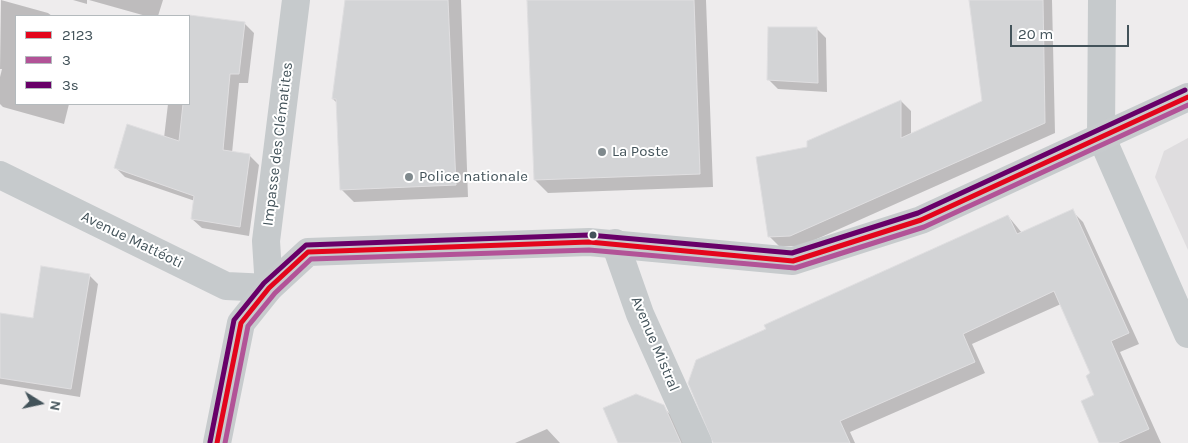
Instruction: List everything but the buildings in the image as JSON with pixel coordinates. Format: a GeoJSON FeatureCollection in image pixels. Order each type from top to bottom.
{"type":"FeatureCollection","features":[{"type":"Feature","properties":{"kind":"street","name":"Impasse des Clématites"},"geometry":{"type":"LineString","coordinates":[[269,288],[266,241],[296,0]]}},
{"type":"Feature","properties":{"kind":"street"},"geometry":{"type":"LineString","coordinates":[[1102,0],[1101,136],[1188,334]]}},
{"type":"Feature","properties":{"kind":"street"},"geometry":{"type":"LineString","coordinates":[[217,443],[241,323],[269,288],[308,252],[473,245],[615,243],[793,261],[921,220],[1188,97]]}},
{"type":"Feature","properties":{"kind":"street","name":"Avenue Mattéoti"},"geometry":{"type":"LineString","coordinates":[[0,175],[226,286],[269,288]]}},
{"type":"Feature","properties":{"kind":"street","name":"Avenue Mistral"},"geometry":{"type":"LineString","coordinates":[[615,243],[640,314],[698,443]]}},
{"type":"Feature","properties":{"kind":"shaded area"},"geometry":{"type":"Polygon","coordinates":[[[1188,138],[1188,250],[1155,177],[1164,151],[1188,138]]]}},
{"type":"Feature","properties":{"kind":"transit line","name":"3s"},"geometry":{"type":"LineString","coordinates":[[210,442],[234,320],[264,283],[306,245],[589,235],[792,253],[918,213],[1185,90]]}},
{"type":"Feature","properties":{"kind":"transit line","name":"2123"},"geometry":{"type":"LineString","coordinates":[[217,443],[241,323],[269,288],[308,252],[589,242],[793,261],[921,220],[1188,97]]}},
{"type":"Feature","properties":{"kind":"transit line","name":"3"},"geometry":{"type":"LineString","coordinates":[[225,443],[248,326],[275,293],[311,259],[589,250],[795,268],[924,227],[1188,105]]}},
{"type":"Feature","properties":{"kind":"place","name":"La Poste"},"geometry":{"type":"Point","coordinates":[602,152]}},
{"type":"Feature","properties":{"kind":"place","name":"Police nationale"},"geometry":{"type":"Point","coordinates":[409,177]}}]}
